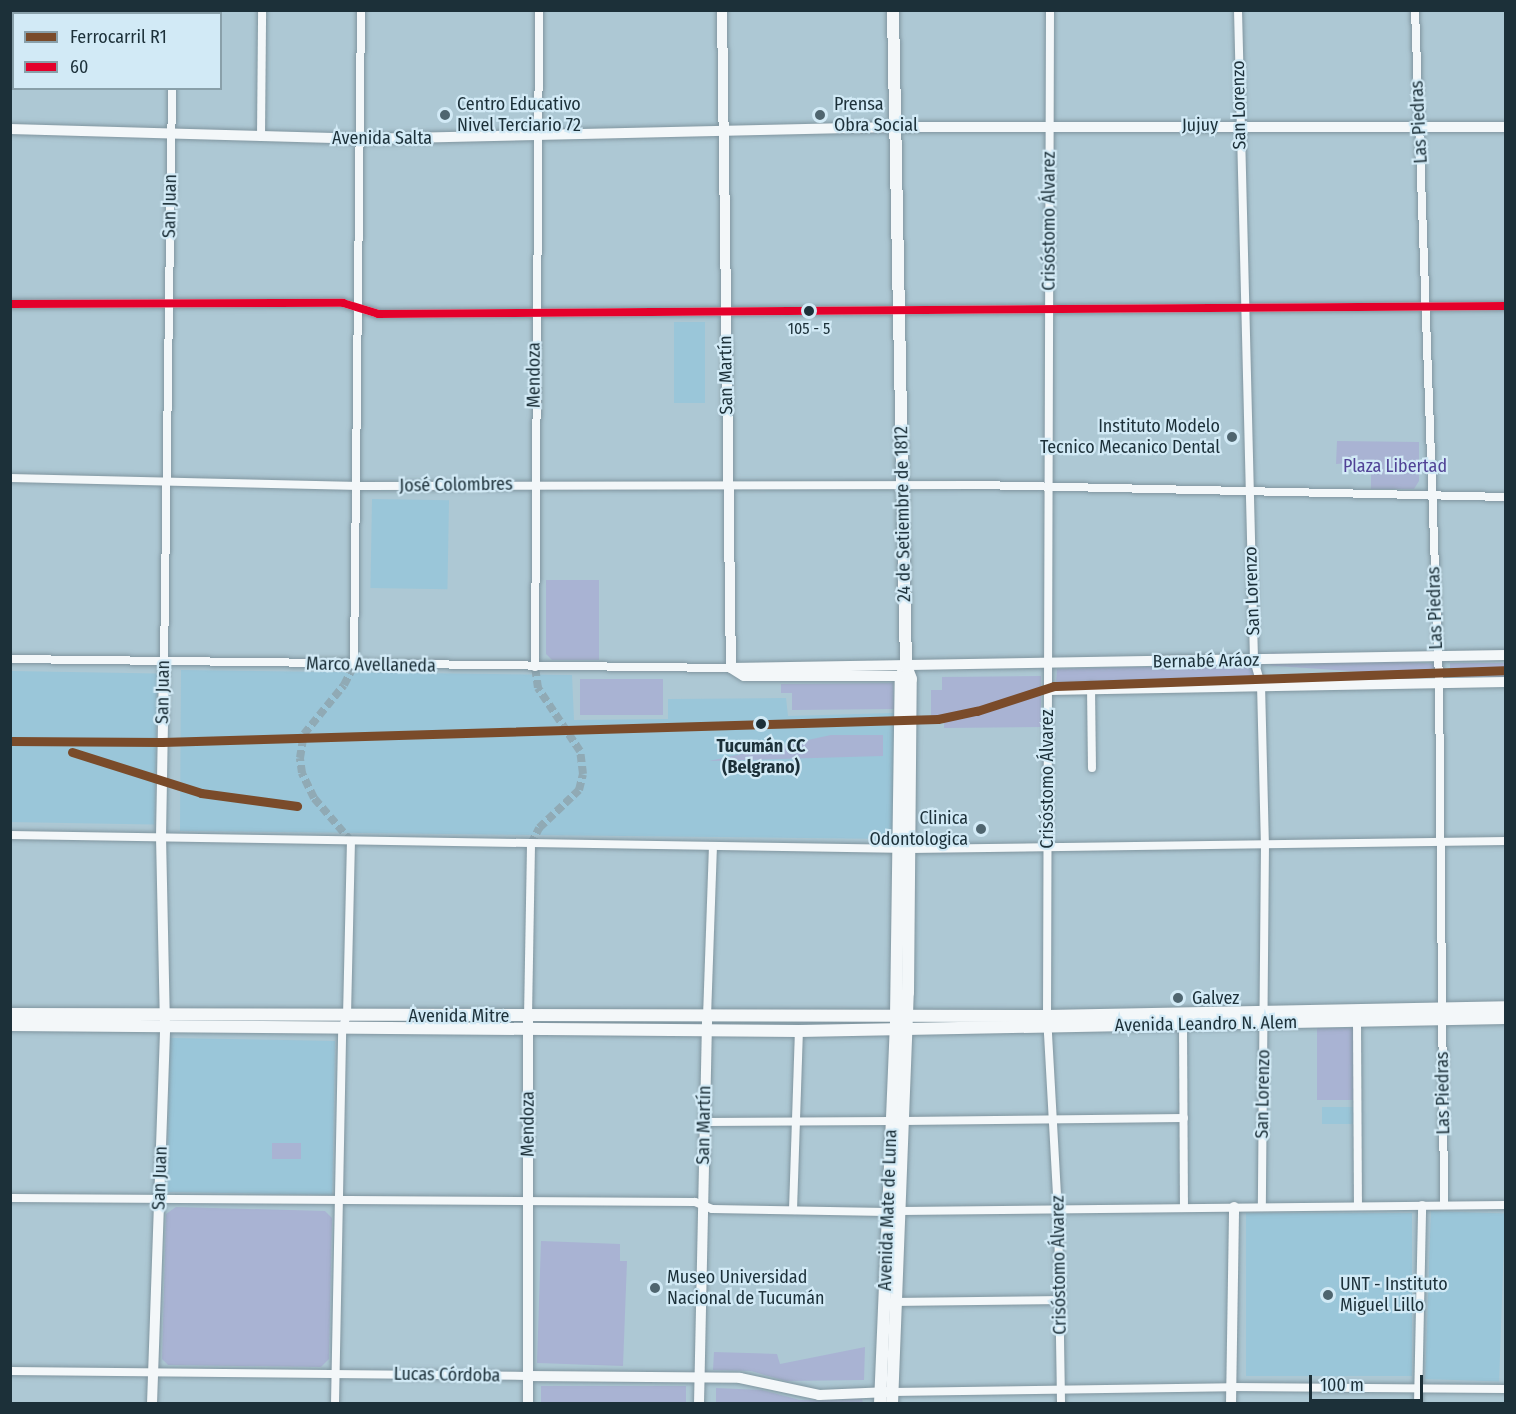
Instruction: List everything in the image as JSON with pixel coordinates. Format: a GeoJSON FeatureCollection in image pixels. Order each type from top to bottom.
{"type":"FeatureCollection","features":[{"type":"Feature","properties":{"kind":"main road","name":"24 de Setiembre de 1812"},"geometry":{"type":"LineString","coordinates":[[893,10],[902,486],[904,849],[902,1016]]}},
{"type":"Feature","properties":{"kind":"main road"},"geometry":{"type":"LineString","coordinates":[[866,1016],[888,1006],[902,992],[915,1009],[927,1016]]}},
{"type":"Feature","properties":{"kind":"main road","name":"Avenida Leandro N. Alem"},"geometry":{"type":"LineString","coordinates":[[902,1016],[1047,1022],[1183,1024],[1264,1016],[1357,1022],[1506,1007]]}},
{"type":"Feature","properties":{"kind":"main road","name":"Avenida Mitre"},"geometry":{"type":"LineString","coordinates":[[10,1014],[165,1021]]}},
{"type":"Feature","properties":{"kind":"main road","name":"Avenida Leandro N. Alem"},"geometry":{"type":"LineString","coordinates":[[900,1029],[1264,1016],[1442,1014],[1506,1018]]}},
{"type":"Feature","properties":{"kind":"main road","name":"Avenida Mitre"},"geometry":{"type":"LineString","coordinates":[[10,1025],[165,1021],[528,1023],[707,1017],[902,1016]]}},
{"type":"Feature","properties":{"kind":"main road","name":"Avenida Mate de Luna"},"geometry":{"type":"LineString","coordinates":[[897,1121],[893,1066],[902,1016]]}},
{"type":"Feature","properties":{"kind":"main road","name":"Avenida Mitre"},"geometry":{"type":"LineString","coordinates":[[528,1023],[706,1031],[900,1029]]}},
{"type":"Feature","properties":{"kind":"main road","name":"Avenida Mate de Luna"},"geometry":{"type":"LineString","coordinates":[[886,1398],[897,1121],[906,1055],[900,1029]]}},
{"type":"Feature","properties":{"kind":"main road"},"geometry":{"type":"LineString","coordinates":[[906,1055],[914,1035],[931,1029]]}},
{"type":"Feature","properties":{"kind":"main road"},"geometry":{"type":"LineString","coordinates":[[865,1030],[885,1037],[893,1066]]}},
{"type":"Feature","properties":{"kind":"main road","name":"Avenida Mate de Luna"},"geometry":{"type":"LineString","coordinates":[[886,1398],[896,1302],[894,1212]]}},
{"type":"Feature","properties":{"kind":"street"},"geometry":{"type":"LineString","coordinates":[[261,137],[262,10]]}},
{"type":"Feature","properties":{"kind":"street"},"geometry":{"type":"LineString","coordinates":[[354,665],[360,308],[361,10]]}},
{"type":"Feature","properties":{"kind":"street","name":"Mendoza"},"geometry":{"type":"LineString","coordinates":[[535,667],[534,313],[539,10]]}},
{"type":"Feature","properties":{"kind":"street","name":"San Martín"},"geometry":{"type":"LineString","coordinates":[[722,10],[731,668]]}},
{"type":"Feature","properties":{"kind":"street","name":"Crisóstomo Álvarez"},"geometry":{"type":"LineString","coordinates":[[1050,10],[1047,1022],[1058,1211],[1061,1404]]}},
{"type":"Feature","properties":{"kind":"street","name":"San Lorenzo"},"geometry":{"type":"LineString","coordinates":[[1238,10],[1254,660],[1261,684],[1264,843],[1262,1206]]}},
{"type":"Feature","properties":{"kind":"street","name":"Las Piedras"},"geometry":{"type":"LineString","coordinates":[[1415,10],[1439,681],[1444,1205]]}},
{"type":"Feature","properties":{"kind":"street","name":"San Juan"},"geometry":{"type":"LineString","coordinates":[[152,1404],[165,1021],[161,837],[172,90]]}},
{"type":"Feature","properties":{"kind":"street","name":"Jujuy"},"geometry":{"type":"LineString","coordinates":[[896,127],[1506,126]]}},
{"type":"Feature","properties":{"kind":"street","name":"Avenida Salta"},"geometry":{"type":"LineString","coordinates":[[11,131],[360,139],[536,137],[896,127]]}},
{"type":"Feature","properties":{"kind":"street"},"geometry":{"type":"LineString","coordinates":[[10,304],[343,303],[378,314],[1244,305],[1506,306]]}},
{"type":"Feature","properties":{"kind":"street","name":"José Colombres"},"geometry":{"type":"LineString","coordinates":[[10,478],[358,486],[534,484],[1049,486],[1506,497]]}},
{"type":"Feature","properties":{"kind":"street","name":"Bernabé Aráoz"},"geometry":{"type":"LineString","coordinates":[[903,671],[1047,665],[1506,655]]}},
{"type":"Feature","properties":{"kind":"street","name":"Marco Avellaneda"},"geometry":{"type":"LineString","coordinates":[[10,659],[903,671]]}},
{"type":"Feature","properties":{"kind":"street","name":"Bernabé Aráoz"},"geometry":{"type":"LineString","coordinates":[[1048,690],[1261,684],[1506,682]]}},
{"type":"Feature","properties":{"kind":"street"},"geometry":{"type":"LineString","coordinates":[[1091,687],[1092,768]]}},
{"type":"Feature","properties":{"kind":"street"},"geometry":{"type":"LineString","coordinates":[[10,835],[904,849],[1506,841]]}},
{"type":"Feature","properties":{"kind":"street"},"geometry":{"type":"LineString","coordinates":[[336,1404],[339,1202],[351,841]]}},
{"type":"Feature","properties":{"kind":"street","name":"Mendoza"},"geometry":{"type":"LineString","coordinates":[[528,1404],[528,1023],[531,844]]}},
{"type":"Feature","properties":{"kind":"street","name":"San Martín"},"geometry":{"type":"LineString","coordinates":[[699,1404],[706,1031],[713,847]]}},
{"type":"Feature","properties":{"kind":"street"},"geometry":{"type":"LineString","coordinates":[[1357,1022],[1358,1206]]}},
{"type":"Feature","properties":{"kind":"street"},"geometry":{"type":"LineString","coordinates":[[1183,1024],[1184,1207]]}},
{"type":"Feature","properties":{"kind":"street"},"geometry":{"type":"LineString","coordinates":[[793,1210],[799,1031]]}},
{"type":"Feature","properties":{"kind":"street"},"geometry":{"type":"LineString","coordinates":[[704,1122],[1053,1121],[1184,1118]]}},
{"type":"Feature","properties":{"kind":"street"},"geometry":{"type":"LineString","coordinates":[[10,1198],[339,1202],[695,1202],[712,1209],[894,1212],[1058,1211],[1234,1206],[1506,1205]]}},
{"type":"Feature","properties":{"kind":"street"},"geometry":{"type":"LineString","coordinates":[[1418,1404],[1422,1205]]}},
{"type":"Feature","properties":{"kind":"street"},"geometry":{"type":"LineString","coordinates":[[1231,1404],[1234,1206]]}},
{"type":"Feature","properties":{"kind":"street"},"geometry":{"type":"LineString","coordinates":[[896,1302],[1060,1300]]}},
{"type":"Feature","properties":{"kind":"street","name":"Lucas Córdoba"},"geometry":{"type":"LineString","coordinates":[[10,1371],[700,1377],[756,1379],[819,1395],[886,1398]]}},
{"type":"Feature","properties":{"kind":"street"},"geometry":{"type":"LineString","coordinates":[[886,1398],[1061,1388],[1419,1387],[1506,1389]]}},
{"type":"Feature","properties":{"kind":"shaded area"},"geometry":{"type":"Polygon","coordinates":[[[674,322],[705,322],[705,403],[674,403],[674,322]]]}},
{"type":"Feature","properties":{"kind":"shaded area"},"geometry":{"type":"Polygon","coordinates":[[[372,499],[449,500],[447,589],[370,588],[372,499]]]}},
{"type":"Feature","properties":{"kind":"shaded area"},"geometry":{"type":"Polygon","coordinates":[[[181,670],[572,675],[574,720],[668,719],[668,699],[786,698],[788,716],[894,713],[893,839],[180,831],[181,670]]]}},
{"type":"Feature","properties":{"kind":"shaded area"},"geometry":{"type":"Polygon","coordinates":[[[11,671],[157,674],[154,825],[10,822],[11,671]]]}},
{"type":"Feature","properties":{"kind":"shaded area"},"geometry":{"type":"Polygon","coordinates":[[[170,1038],[335,1041],[332,1195],[167,1192],[170,1038]]]}},
{"type":"Feature","properties":{"kind":"shaded area"},"geometry":{"type":"Polygon","coordinates":[[[1322,1107],[1355,1107],[1355,1124],[1322,1124],[1322,1107]]]}},
{"type":"Feature","properties":{"kind":"shaded area"},"geometry":{"type":"Polygon","coordinates":[[[1431,1211],[1505,1214],[1499,1381],[1425,1379],[1431,1211]]]}},
{"type":"Feature","properties":{"kind":"shaded area","name":"UNT - Instituto Miguel Lillo"},"geometry":{"type":"Polygon","coordinates":[[[1246,1213],[1412,1213],[1412,1376],[1246,1376],[1246,1213]]]}},
{"type":"Feature","properties":{"kind":"green space","name":"Plaza Libertad"},"geometry":{"type":"Polygon","coordinates":[[[1337,441],[1419,442],[1419,481],[1414,489],[1371,489],[1371,461],[1336,464],[1337,441]]]}},
{"type":"Feature","properties":{"kind":"green space"},"geometry":{"type":"Polygon","coordinates":[[[546,580],[599,580],[599,660],[552,660],[546,654],[546,580]]]}},
{"type":"Feature","properties":{"kind":"green space"},"geometry":{"type":"Polygon","coordinates":[[[1271,652],[1437,664],[1436,677],[1270,665],[1271,652]]]}},
{"type":"Feature","properties":{"kind":"green space"},"geometry":{"type":"Polygon","coordinates":[[[1450,663],[1505,663],[1505,677],[1450,677],[1450,663]]]}},
{"type":"Feature","properties":{"kind":"green space"},"geometry":{"type":"Polygon","coordinates":[[[1259,664],[1263,676],[1056,684],[1057,669],[1259,664]]]}},
{"type":"Feature","properties":{"kind":"green space"},"geometry":{"type":"Polygon","coordinates":[[[1041,676],[1041,727],[944,728],[944,716],[931,716],[931,690],[942,690],[942,677],[1041,676]]]}},
{"type":"Feature","properties":{"kind":"green space"},"geometry":{"type":"Polygon","coordinates":[[[580,679],[663,679],[663,715],[580,715],[580,679]]]}},
{"type":"Feature","properties":{"kind":"green space"},"geometry":{"type":"Polygon","coordinates":[[[893,683],[894,709],[792,710],[792,693],[781,693],[781,684],[893,683]]]}},
{"type":"Feature","properties":{"kind":"green space"},"geometry":{"type":"Polygon","coordinates":[[[831,735],[883,735],[883,756],[709,761],[831,735]]]}},
{"type":"Feature","properties":{"kind":"green space"},"geometry":{"type":"Polygon","coordinates":[[[1317,1028],[1354,1028],[1354,1100],[1317,1100],[1317,1028]]]}},
{"type":"Feature","properties":{"kind":"green space"},"geometry":{"type":"Polygon","coordinates":[[[272,1143],[301,1143],[301,1159],[272,1159],[272,1143]]]}},
{"type":"Feature","properties":{"kind":"green space"},"geometry":{"type":"Polygon","coordinates":[[[176,1207],[325,1211],[332,1218],[329,1359],[321,1367],[168,1365],[162,1359],[166,1214],[176,1207]]]}},
{"type":"Feature","properties":{"kind":"green space"},"geometry":{"type":"Polygon","coordinates":[[[541,1241],[620,1244],[620,1261],[627,1261],[623,1366],[537,1363],[541,1241]]]}},
{"type":"Feature","properties":{"kind":"green space"},"geometry":{"type":"Polygon","coordinates":[[[865,1347],[864,1380],[786,1381],[751,1371],[713,1370],[714,1352],[777,1354],[780,1364],[865,1347]]]}},
{"type":"Feature","properties":{"kind":"green space"},"geometry":{"type":"Polygon","coordinates":[[[541,1386],[686,1386],[686,1403],[541,1403],[541,1386]]]}},
{"type":"Feature","properties":{"kind":"green space"},"geometry":{"type":"Polygon","coordinates":[[[716,1388],[762,1390],[800,1400],[862,1399],[863,1403],[716,1403],[716,1388]]]}},
{"type":"Feature","properties":{"kind":"tunnel"},"geometry":{"type":"LineString","coordinates":[[351,841],[314,798],[302,773],[300,758],[304,734],[344,685],[354,665]]}},
{"type":"Feature","properties":{"kind":"tunnel"},"geometry":{"type":"LineString","coordinates":[[531,844],[539,828],[579,790],[583,774],[580,751],[538,688],[535,667]]}},
{"type":"Feature","properties":{"kind":"rail line","name":"R1"},"geometry":{"type":"LineString","coordinates":[[10,741],[162,742],[938,719],[977,711],[1054,686],[1506,670]]}},
{"type":"Feature","properties":{"kind":"rail line","name":"R1"},"geometry":{"type":"LineString","coordinates":[[72,752],[201,793],[297,806]]}},
{"type":"Feature","properties":{"kind":"transit line","name":"60"},"geometry":{"type":"LineString","coordinates":[[10,304],[343,303],[378,314],[1506,306]]}},
{"type":"Feature","properties":{"kind":"place","name":"Centro Educativo Nivel Terciario 72"},"geometry":{"type":"Point","coordinates":[445,115]}},
{"type":"Feature","properties":{"kind":"place","name":"Prensa Obra Social"},"geometry":{"type":"Point","coordinates":[820,115]}},
{"type":"Feature","properties":{"kind":"place","name":"105 - 5"},"geometry":{"type":"Point","coordinates":[809,311]}},
{"type":"Feature","properties":{"kind":"place","name":"Instituto Modelo Tecnico Mecanico Dental"},"geometry":{"type":"Point","coordinates":[1232,437]}},
{"type":"Feature","properties":{"kind":"place","name":"Tucumán CC (Belgrano)"},"geometry":{"type":"Point","coordinates":[761,724]}},
{"type":"Feature","properties":{"kind":"place","name":"Clinica Odontologica"},"geometry":{"type":"Point","coordinates":[981,829]}},
{"type":"Feature","properties":{"kind":"place","name":"Galvez"},"geometry":{"type":"Point","coordinates":[1178,998]}},
{"type":"Feature","properties":{"kind":"place","name":"Museo Universidad Nacional de Tucumán"},"geometry":{"type":"Point","coordinates":[655,1288]}},
{"type":"Feature","properties":{"kind":"place","name":"UNT - Instituto Miguel Lillo"},"geometry":{"type":"Point","coordinates":[1328,1295]}}]}
